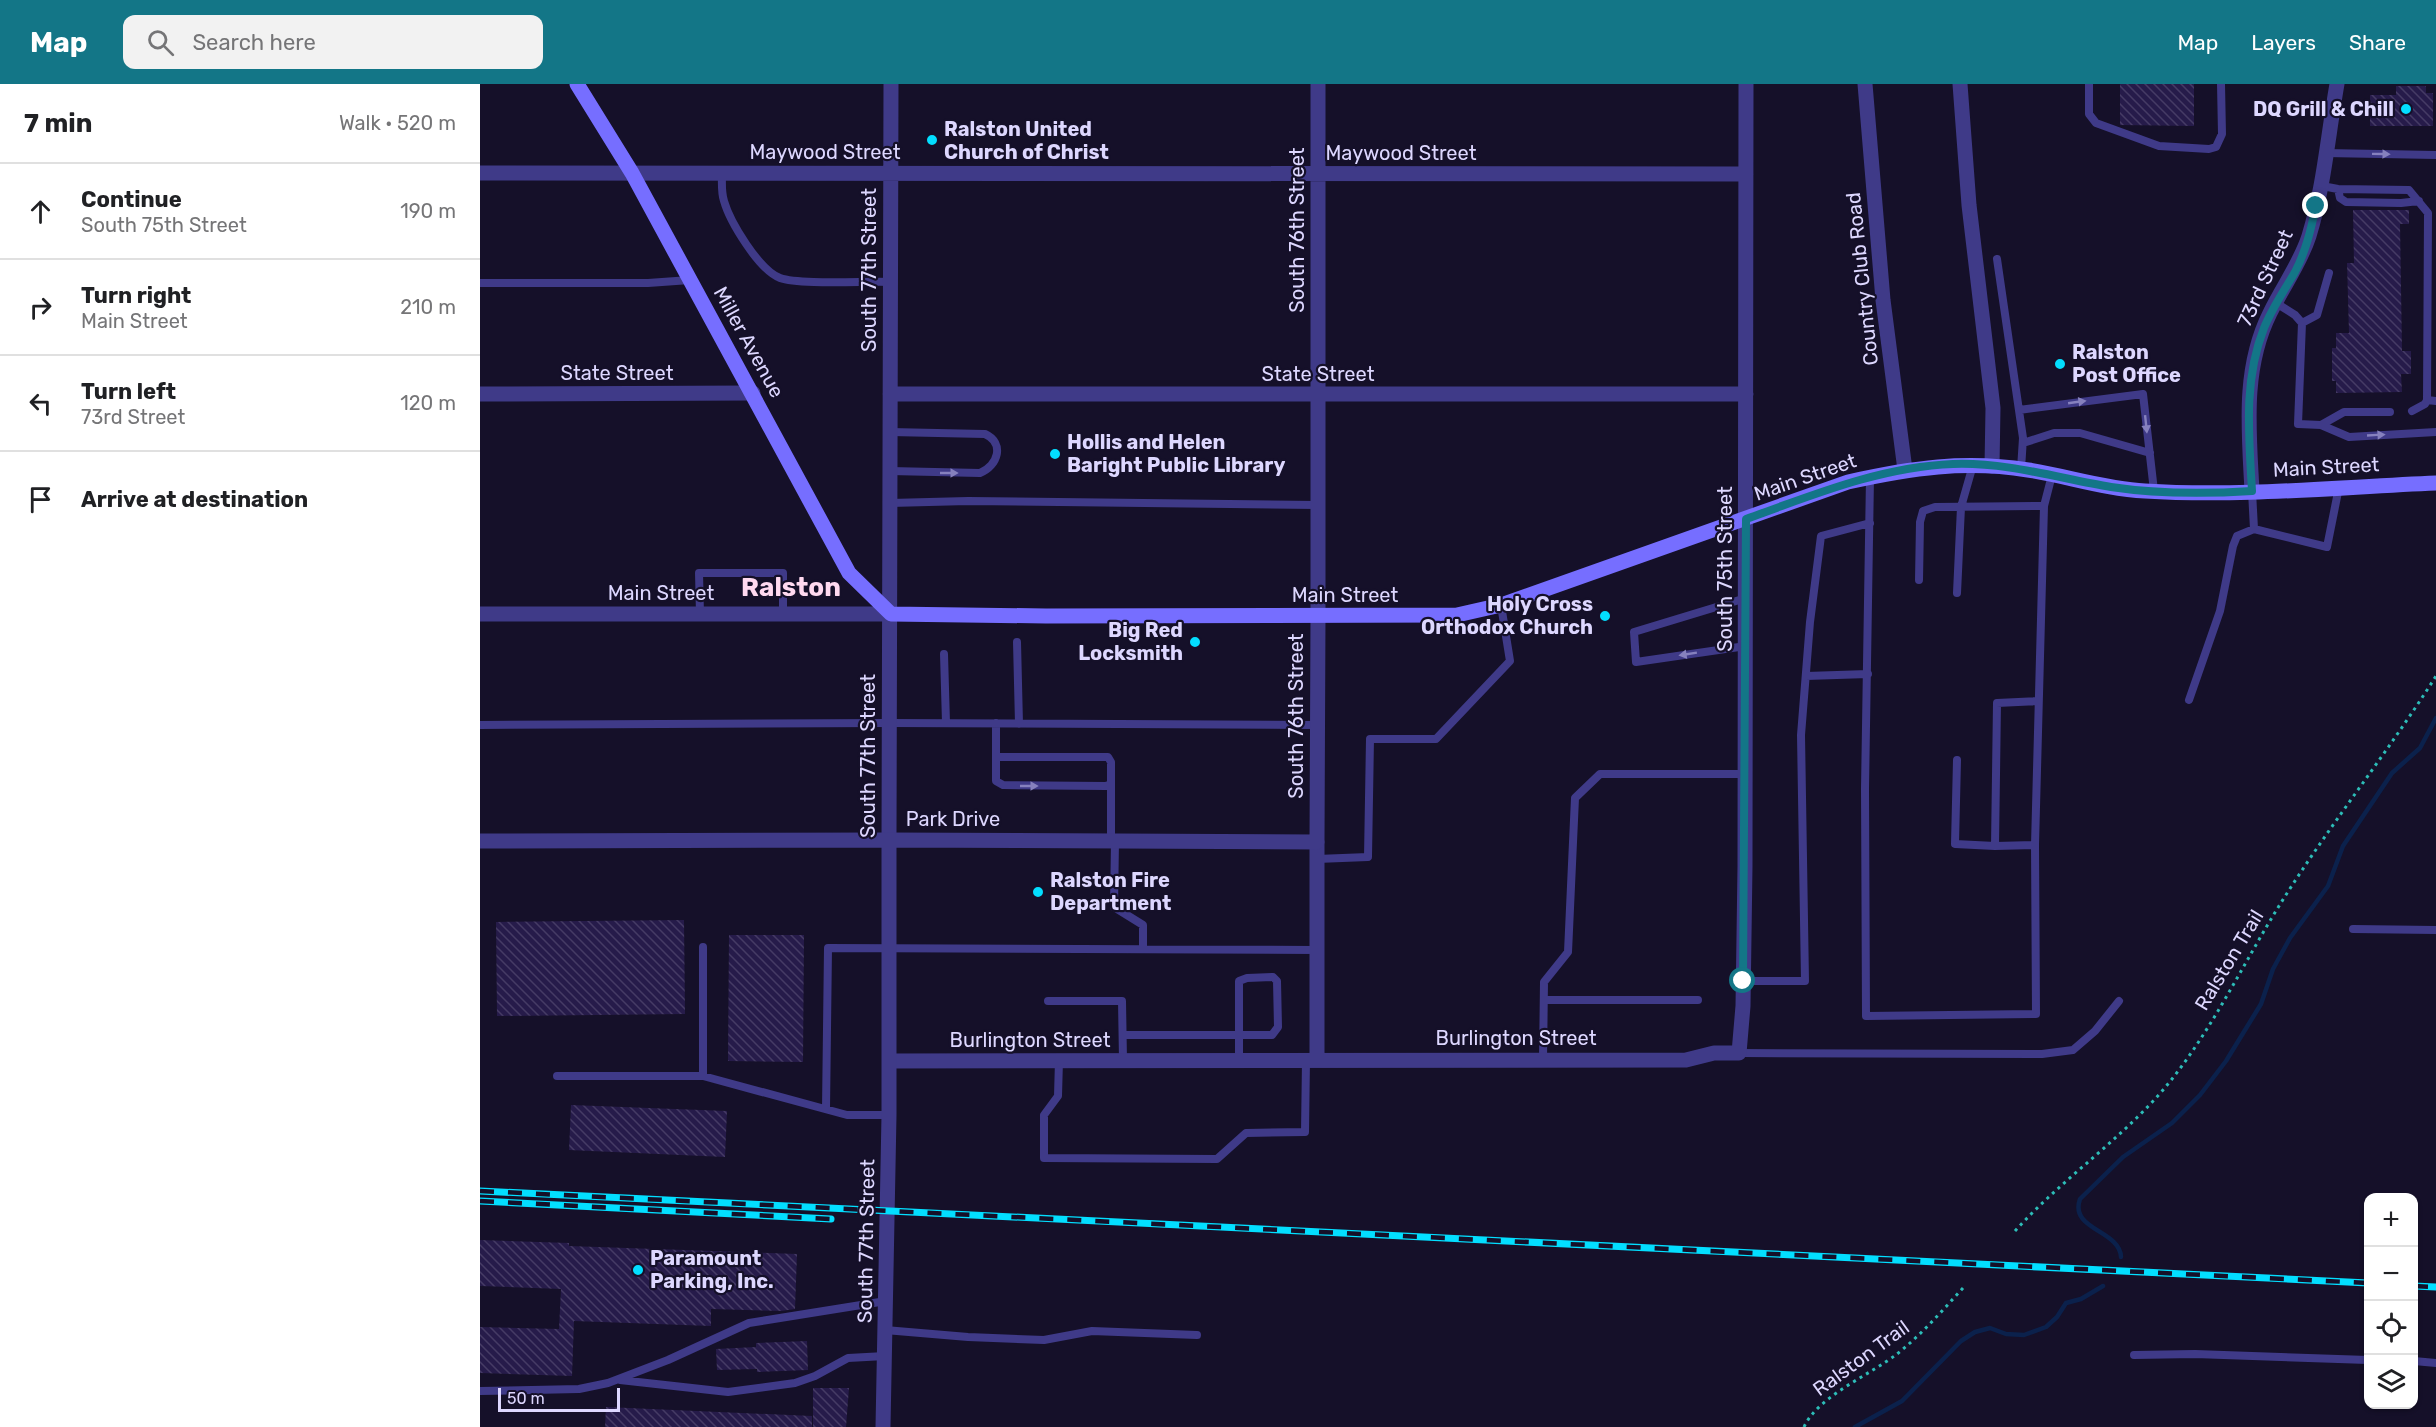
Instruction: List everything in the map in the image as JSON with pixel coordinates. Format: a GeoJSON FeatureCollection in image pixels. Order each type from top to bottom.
{"type":"FeatureCollection","features":[{"type":"Feature","properties":{"kind":"main road","name":"Miller Avenue"},"geometry":{"type":"LineString","coordinates":[[577,84],[632,173],[849,573],[891,614]]}},
{"type":"Feature","properties":{"kind":"main road","name":"Main Street"},"geometry":{"type":"LineString","coordinates":[[891,614],[1318,616],[1449,615],[1479,611],[1848,482],[1905,470],[1951,464],[2021,469],[2109,486],[2154,491],[2252,491],[2436,483]]}},
{"type":"Feature","properties":{"kind":"street","name":"South 77th Street"},"geometry":{"type":"LineString","coordinates":[[883,1427],[890,1115],[891,84]]}},
{"type":"Feature","properties":{"kind":"street","name":"South 76th Street"},"geometry":{"type":"LineString","coordinates":[[1311,1060],[1317,950],[1318,84]]}},
{"type":"Feature","properties":{"kind":"street","name":"South 75th Street"},"geometry":{"type":"LineString","coordinates":[[1739,1053],[1743,981],[1746,646],[1746,84]]}},
{"type":"Feature","properties":{"kind":"street","name":"Country Club Road"},"geometry":{"type":"LineString","coordinates":[[1865,84],[1883,300],[1905,470]]}},
{"type":"Feature","properties":{"kind":"street"},"geometry":{"type":"LineString","coordinates":[[1960,84],[1971,217],[1993,408],[1992,466]]}},
{"type":"Feature","properties":{"kind":"street","name":"73rd Street"},"geometry":{"type":"LineString","coordinates":[[2252,491],[2248,412],[2257,347],[2276,303],[2303,254],[2322,186],[2325,153],[2337,84]]}},
{"type":"Feature","properties":{"kind":"street","name":"Maywood Street"},"geometry":{"type":"LineString","coordinates":[[480,173],[1746,174]]}},
{"type":"Feature","properties":{"kind":"street","name":"State Street"},"geometry":{"type":"LineString","coordinates":[[480,394],[753,393]]}},
{"type":"Feature","properties":{"kind":"street","name":"State Street"},"geometry":{"type":"LineString","coordinates":[[890,394],[1746,394]]}},
{"type":"Feature","properties":{"kind":"street","name":"Main Street"},"geometry":{"type":"LineString","coordinates":[[480,614],[891,614]]}},
{"type":"Feature","properties":{"kind":"street","name":"Park Drive"},"geometry":{"type":"LineString","coordinates":[[480,841],[1317,842]]}},
{"type":"Feature","properties":{"kind":"street","name":"Burlington Street"},"geometry":{"type":"LineString","coordinates":[[890,1061],[1686,1060],[1714,1053],[1739,1053]]}},
{"type":"Feature","properties":{"kind":"lane"},"geometry":{"type":"LineString","coordinates":[[2089,84],[2089,114],[2096,123],[2159,147],[2210,149],[2216,147],[2222,134],[2221,84]]}},
{"type":"Feature","properties":{"kind":"lane"},"geometry":{"type":"LineString","coordinates":[[2325,153],[2436,155]]}},
{"type":"Feature","properties":{"kind":"lane"},"geometry":{"type":"LineString","coordinates":[[722,173],[724,201],[728,211],[746,242],[762,264],[773,274],[789,280],[891,282]]}},
{"type":"Feature","properties":{"kind":"lane"},"geometry":{"type":"LineString","coordinates":[[2322,186],[2338,189],[2409,189],[2432,213],[2432,400],[2412,411]]}},
{"type":"Feature","properties":{"kind":"lane"},"geometry":{"type":"LineString","coordinates":[[2338,189],[2340,198],[2346,202],[2401,204],[2419,201]]}},
{"type":"Feature","properties":{"kind":"lane"},"geometry":{"type":"LineString","coordinates":[[1997,259],[2023,442],[2021,469]]}},
{"type":"Feature","properties":{"kind":"lane"},"geometry":{"type":"LineString","coordinates":[[2302,323],[2317,315],[2329,273]]}},
{"type":"Feature","properties":{"kind":"lane"},"geometry":{"type":"LineString","coordinates":[[480,283],[648,283],[691,280]]}},
{"type":"Feature","properties":{"kind":"lane"},"geometry":{"type":"LineString","coordinates":[[2276,303],[2295,315],[2302,323],[2298,424],[2320,424],[2349,437],[2436,432]]}},
{"type":"Feature","properties":{"kind":"lane"},"geometry":{"type":"LineString","coordinates":[[2019,410],[2143,394],[2154,491]]}},
{"type":"Feature","properties":{"kind":"lane"},"geometry":{"type":"LineString","coordinates":[[2320,424],[2344,412],[2390,412]]}},
{"type":"Feature","properties":{"kind":"lane"},"geometry":{"type":"LineString","coordinates":[[890,432],[985,434],[992,437],[996,446],[996,457],[990,469],[980,473],[890,471]]}},
{"type":"Feature","properties":{"kind":"lane"},"geometry":{"type":"LineString","coordinates":[[2023,442],[2054,433],[2079,433],[2150,453]]}},
{"type":"Feature","properties":{"kind":"lane"},"geometry":{"type":"LineString","coordinates":[[1958,593],[1961,507],[1973,464]]}},
{"type":"Feature","properties":{"kind":"lane"},"geometry":{"type":"LineString","coordinates":[[1870,477],[1865,789],[1866,1016],[2036,1014],[2035,845],[2038,701],[2044,506],[2052,475]]}},
{"type":"Feature","properties":{"kind":"lane"},"geometry":{"type":"LineString","coordinates":[[2189,700],[2220,611],[2237,536],[2254,529],[2327,547],[2339,487]]}},
{"type":"Feature","properties":{"kind":"lane"},"geometry":{"type":"LineString","coordinates":[[2252,491],[2254,529]]}},
{"type":"Feature","properties":{"kind":"lane"},"geometry":{"type":"LineString","coordinates":[[891,503],[968,501],[1317,505]]}},
{"type":"Feature","properties":{"kind":"lane"},"geometry":{"type":"LineString","coordinates":[[1920,580],[1920,522],[1923,511],[1935,507],[2044,506]]}},
{"type":"Feature","properties":{"kind":"lane"},"geometry":{"type":"LineString","coordinates":[[1743,981],[1805,981],[1802,735],[1821,536],[1870,524]]}},
{"type":"Feature","properties":{"kind":"lane"},"geometry":{"type":"LineString","coordinates":[[700,614],[699,573],[783,573],[783,614]]}},
{"type":"Feature","properties":{"kind":"lane"},"geometry":{"type":"LineString","coordinates":[[1746,598],[1634,632],[1636,662],[1746,646]]}},
{"type":"Feature","properties":{"kind":"lane"},"geometry":{"type":"LineString","coordinates":[[1317,859],[1368,857],[1370,739],[1436,739],[1510,661],[1501,605]]}},
{"type":"Feature","properties":{"kind":"lane"},"geometry":{"type":"LineString","coordinates":[[1017,642],[1019,723]]}},
{"type":"Feature","properties":{"kind":"lane"},"geometry":{"type":"LineString","coordinates":[[944,654],[946,723]]}},
{"type":"Feature","properties":{"kind":"lane"},"geometry":{"type":"LineString","coordinates":[[1806,676],[1868,674]]}},
{"type":"Feature","properties":{"kind":"lane"},"geometry":{"type":"LineString","coordinates":[[1995,846],[1997,703],[2038,701]]}},
{"type":"Feature","properties":{"kind":"lane"},"geometry":{"type":"LineString","coordinates":[[480,725],[889,723],[1317,725]]}},
{"type":"Feature","properties":{"kind":"lane"},"geometry":{"type":"LineString","coordinates":[[996,723],[996,781],[1003,785],[1106,786],[1111,784]]}},
{"type":"Feature","properties":{"kind":"lane"},"geometry":{"type":"LineString","coordinates":[[996,757],[1108,757],[1111,762],[1114,907],[1143,925],[1143,949]]}},
{"type":"Feature","properties":{"kind":"lane"},"geometry":{"type":"LineString","coordinates":[[1957,760],[1955,844],[2035,845]]}},
{"type":"Feature","properties":{"kind":"lane"},"geometry":{"type":"LineString","coordinates":[[1543,1059],[1544,982],[1568,952],[1575,798],[1600,774],[1745,774]]}},
{"type":"Feature","properties":{"kind":"lane"},"geometry":{"type":"LineString","coordinates":[[2353,929],[2436,930]]}},
{"type":"Feature","properties":{"kind":"lane"},"geometry":{"type":"LineString","coordinates":[[703,948],[703,1076]]}},
{"type":"Feature","properties":{"kind":"lane"},"geometry":{"type":"LineString","coordinates":[[826,1109],[828,948],[1317,950]]}},
{"type":"Feature","properties":{"kind":"lane"},"geometry":{"type":"LineString","coordinates":[[1123,1035],[1239,1036],[1272,1035],[1278,1027],[1277,981],[1273,977],[1247,978],[1239,981],[1239,1036],[1239,1060]]}},
{"type":"Feature","properties":{"kind":"lane"},"geometry":{"type":"LineString","coordinates":[[1544,1000],[1698,1000]]}},
{"type":"Feature","properties":{"kind":"lane"},"geometry":{"type":"LineString","coordinates":[[1048,1001],[1122,1001],[1123,1060]]}},
{"type":"Feature","properties":{"kind":"lane","name":"Burlington Street"},"geometry":{"type":"LineString","coordinates":[[1739,1053],[2042,1054],[2073,1050],[2095,1031],[2119,1001]]}},
{"type":"Feature","properties":{"kind":"lane"},"geometry":{"type":"LineString","coordinates":[[1059,1060],[1058,1096],[1044,1115],[1044,1158],[1217,1159],[1246,1133],[1305,1132],[1311,1060]]}},
{"type":"Feature","properties":{"kind":"lane"},"geometry":{"type":"LineString","coordinates":[[557,1076],[703,1076],[848,1115],[890,1115]]}},
{"type":"Feature","properties":{"kind":"lane"},"geometry":{"type":"LineString","coordinates":[[480,1391],[579,1389],[617,1379],[668,1360],[748,1323],[886,1301]]}},
{"type":"Feature","properties":{"kind":"lane"},"geometry":{"type":"LineString","coordinates":[[885,1330],[1044,1340],[1092,1331],[1197,1335]]}},
{"type":"Feature","properties":{"kind":"lane"},"geometry":{"type":"LineString","coordinates":[[2134,1355],[2195,1354],[2364,1360]]}},
{"type":"Feature","properties":{"kind":"lane"},"geometry":{"type":"LineString","coordinates":[[617,1379],[728,1392],[795,1383],[815,1376],[848,1358],[885,1356]]}},
{"type":"Feature","properties":{"kind":"lane"},"geometry":{"type":"LineString","coordinates":[[2418,1361],[2436,1363]]}},
{"type":"Feature","properties":{"kind":"path","name":"Ralston Trail"},"geometry":{"type":"LineString","coordinates":[[2015,1231],[2037,1206],[2109,1143],[2163,1089],[2210,1022],[2303,868],[2347,802],[2397,738],[2436,676]]}},
{"type":"Feature","properties":{"kind":"path","name":"Ralston Trail"},"geometry":{"type":"LineString","coordinates":[[1804,1427],[1808,1418],[1826,1400],[1878,1368],[1917,1337],[1963,1288]]}},
{"type":"Feature","properties":{"kind":"building"},"geometry":{"type":"Polygon","coordinates":[[[2120,84],[2194,84],[2194,126],[2120,125],[2120,84]]]}},
{"type":"Feature","properties":{"kind":"building"},"geometry":{"type":"Polygon","coordinates":[[[2396,86],[2426,86],[2426,93],[2433,93],[2433,126],[2370,126],[2370,95],[2396,95],[2396,86]]]}},
{"type":"Feature","properties":{"kind":"building"},"geometry":{"type":"Polygon","coordinates":[[[2353,210],[2409,210],[2409,224],[2400,224],[2402,351],[2411,351],[2411,374],[2401,374],[2402,392],[2336,393],[2336,381],[2332,381],[2332,348],[2336,348],[2336,333],[2349,333],[2347,263],[2354,263],[2353,210]]]}},
{"type":"Feature","properties":{"kind":"building"},"geometry":{"type":"Polygon","coordinates":[[[684,920],[685,1014],[497,1016],[496,922],[684,920]]]}},
{"type":"Feature","properties":{"kind":"building"},"geometry":{"type":"Polygon","coordinates":[[[729,935],[804,935],[803,1062],[728,1061],[729,935]]]}},
{"type":"Feature","properties":{"kind":"building"},"geometry":{"type":"Polygon","coordinates":[[[571,1105],[727,1111],[725,1157],[569,1150],[571,1105]]]}},
{"type":"Feature","properties":{"kind":"building","name":"Paramount Parking, Inc."},"geometry":{"type":"Polygon","coordinates":[[[480,1240],[569,1243],[569,1246],[797,1254],[795,1309],[781,1311],[711,1309],[711,1326],[574,1321],[572,1376],[480,1373],[480,1327],[559,1329],[561,1289],[480,1286],[480,1240]]]}},
{"type":"Feature","properties":{"kind":"building"},"geometry":{"type":"Polygon","coordinates":[[[807,1341],[808,1370],[757,1372],[757,1369],[717,1370],[716,1349],[756,1347],[756,1343],[807,1341]]]}},
{"type":"Feature","properties":{"kind":"building"},"geometry":{"type":"Polygon","coordinates":[[[813,1388],[849,1388],[846,1427],[813,1427],[813,1388]]]}},
{"type":"Feature","properties":{"kind":"building"},"geometry":{"type":"Polygon","coordinates":[[[606,1407],[812,1416],[812,1427],[605,1427],[606,1407]]]}},
{"type":"Feature","properties":{"kind":"waterway"},"geometry":{"type":"LineString","coordinates":[[2121,1257],[2113,1241],[2088,1224],[2082,1217],[2079,1209],[2080,1199],[2123,1157],[2172,1123],[2200,1095],[2226,1061],[2261,1004],[2273,969],[2290,938],[2328,886],[2343,846],[2392,773],[2420,748],[2436,718]]}},
{"type":"Feature","properties":{"kind":"waterway"},"geometry":{"type":"LineString","coordinates":[[1855,1427],[1902,1401],[1961,1341],[1975,1332],[1990,1328],[2006,1334],[2024,1335],[2046,1327],[2057,1317],[2066,1303],[2081,1299],[2103,1286]]}},
{"type":"Feature","properties":{"kind":"railway"},"geometry":{"type":"LineString","coordinates":[[480,1191],[2364,1283]]}},
{"type":"Feature","properties":{"kind":"railway"},"geometry":{"type":"LineString","coordinates":[[480,1201],[831,1219]]}},
{"type":"Feature","properties":{"kind":"railway"},"geometry":{"type":"LineString","coordinates":[[2418,1286],[2436,1287]]}},
{"type":"Feature","properties":{"kind":"place","name":"DQ Grill & Chill"},"geometry":{"type":"Point","coordinates":[2406,109]}},
{"type":"Feature","properties":{"kind":"place","name":"Ralston United Church of Christ"},"geometry":{"type":"Point","coordinates":[932,140]}},
{"type":"Feature","properties":{"kind":"place","name":"Ralston Post Office"},"geometry":{"type":"Point","coordinates":[2060,364]}},
{"type":"Feature","properties":{"kind":"place","name":"Hollis and Helen Baright Public Library"},"geometry":{"type":"Point","coordinates":[1055,454]}},
{"type":"Feature","properties":{"kind":"place","name":"Holy Cross Orthodox Church"},"geometry":{"type":"Point","coordinates":[1605,616]}},
{"type":"Feature","properties":{"kind":"place","name":"Big Red Locksmith"},"geometry":{"type":"Point","coordinates":[1195,642]}},
{"type":"Feature","properties":{"kind":"place","name":"Ralston Fire Department"},"geometry":{"type":"Point","coordinates":[1038,892]}},
{"type":"Feature","properties":{"kind":"place","name":"Paramount Parking, Inc."},"geometry":{"type":"Point","coordinates":[638,1270]}},
{"type":"Feature","properties":{"kind":"district","name":"Ralston"},"geometry":{"type":"Point","coordinates":[791,587]}},
{"type":"Feature","properties":{"kind":"route"},"geometry":{"type":"LineString","coordinates":[[1743,981],[1746,519],[1848,482],[1885,473],[1951,464],[2029,470],[2142,491],[2174,493],[2252,491],[2248,412],[2252,369],[2257,347],[2270,313],[2303,254],[2316,206]]}}]}
